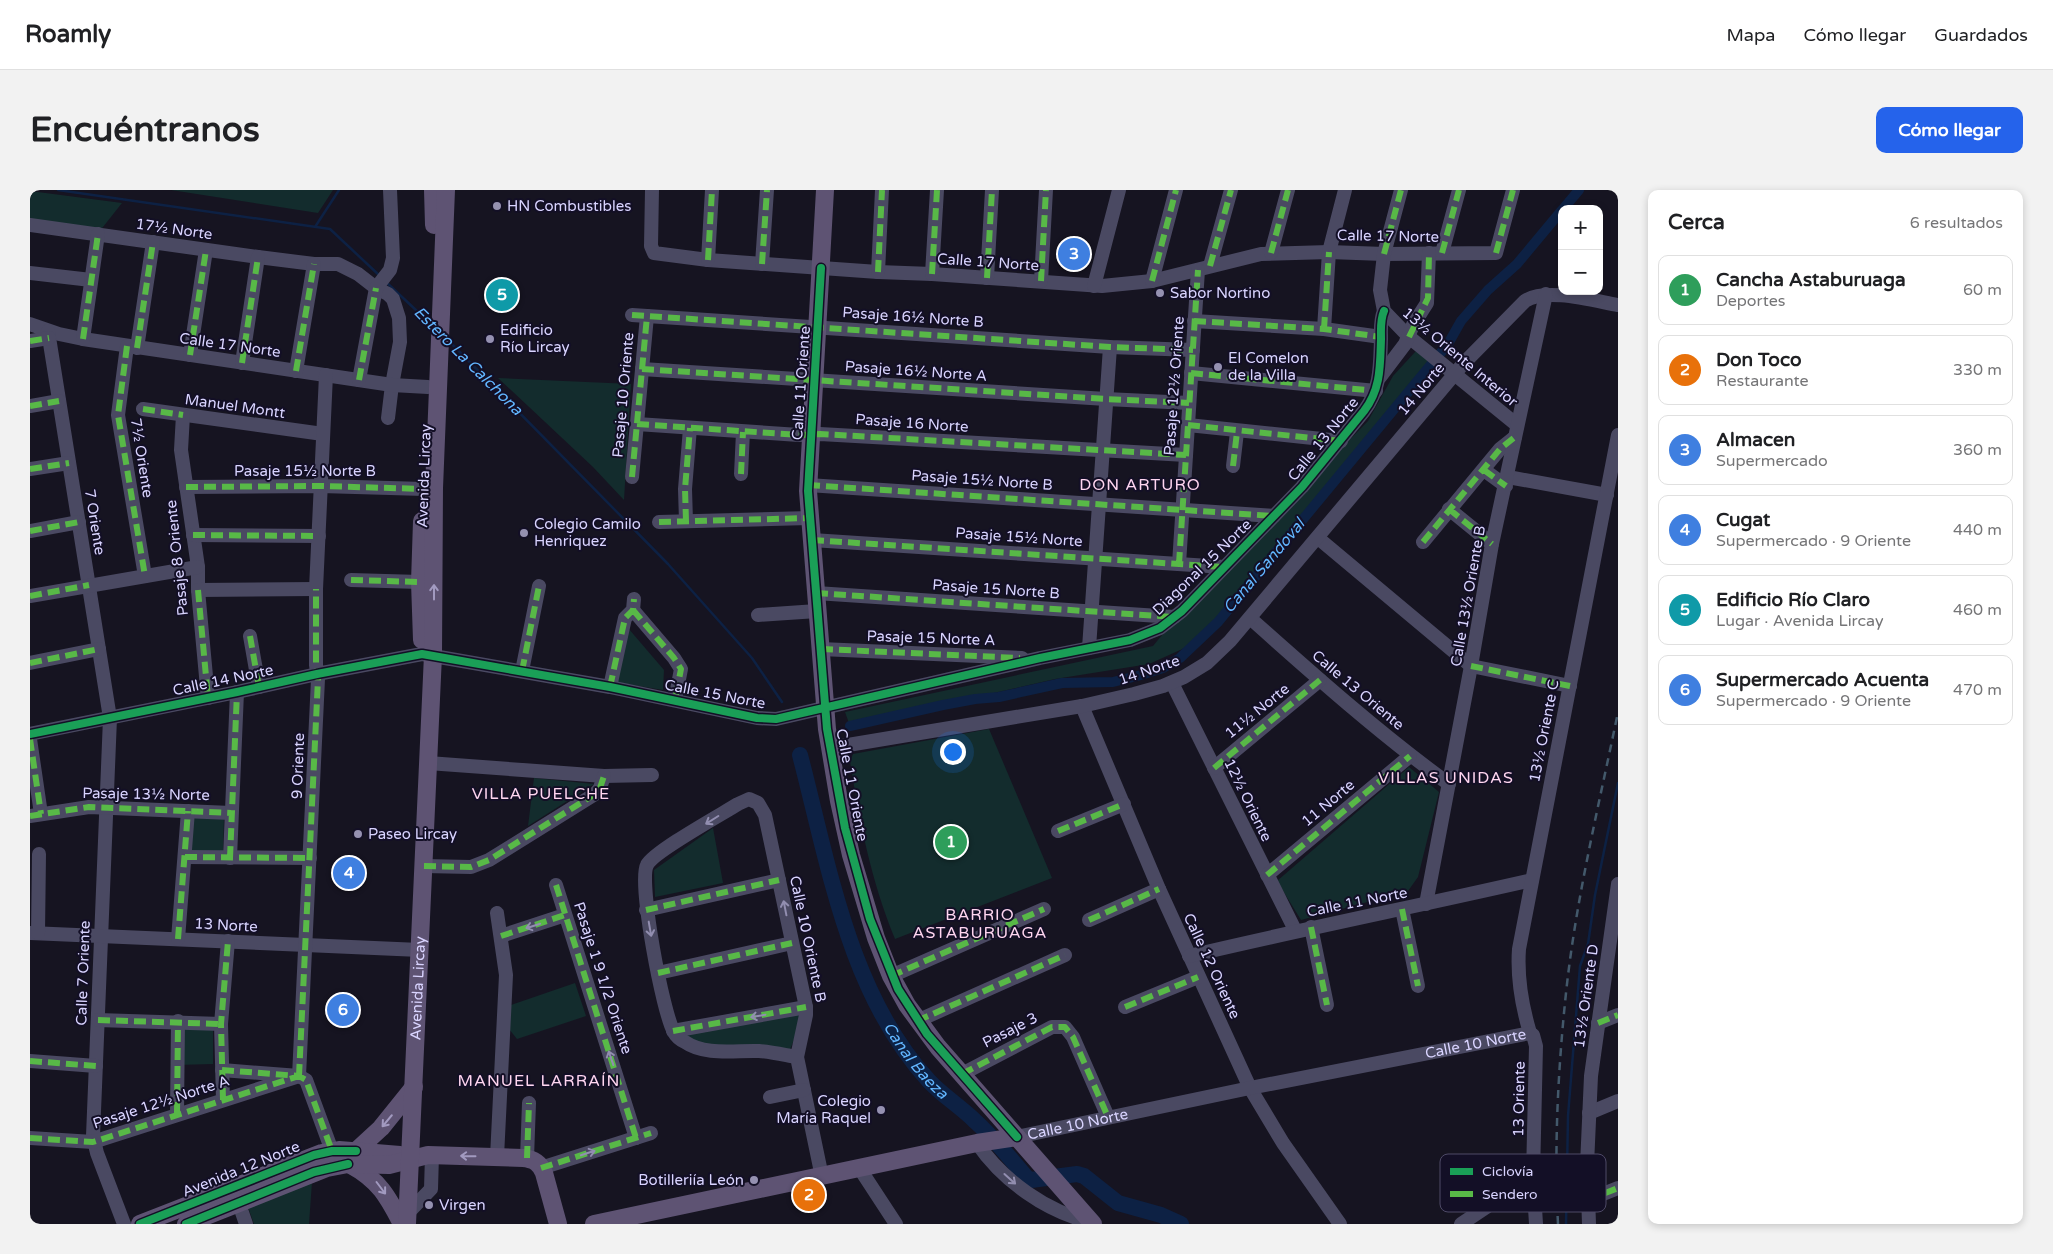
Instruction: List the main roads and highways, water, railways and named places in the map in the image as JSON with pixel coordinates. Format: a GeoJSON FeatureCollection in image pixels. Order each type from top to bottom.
{"type":"FeatureCollection","features":[{"type":"Feature","properties":{"kind":"main road","name":"Avenida Lircay"},"geometry":{"type":"LineString","coordinates":[[433,190],[438,303]]}},
{"type":"Feature","properties":{"kind":"main road","name":"Avenida Lircay"},"geometry":{"type":"LineString","coordinates":[[406,1220],[414,1087],[428,763],[428,654],[434,488],[436,342],[446,190]]}},
{"type":"Feature","properties":{"kind":"main road","name":"Calle 11 Oriente"},"geometry":{"type":"LineString","coordinates":[[826,190],[808,485],[824,708],[839,801],[857,878],[891,976],[917,1021],[962,1074],[997,1140]]}},
{"type":"Feature","properties":{"kind":"main road","name":"Avenida Lircay"},"geometry":{"type":"LineString","coordinates":[[428,654],[420,582],[428,387],[436,342]]}},
{"type":"Feature","properties":{"kind":"main road"},"geometry":{"type":"LineString","coordinates":[[406,1220],[380,1187],[352,1157],[380,1128],[414,1087]]}},
{"type":"Feature","properties":{"kind":"main road"},"geometry":{"type":"LineString","coordinates":[[997,1140],[1029,1150],[1092,1223]]}},
{"type":"Feature","properties":{"kind":"main road","name":"Calle 10 Norte"},"geometry":{"type":"LineString","coordinates":[[594,1224],[621,1221],[997,1140]]}},
{"type":"Feature","properties":{"kind":"main road","name":"Avenida 12 Norte"},"geometry":{"type":"LineString","coordinates":[[186,1224],[236,1195],[314,1155],[332,1151],[352,1157]]}},
{"type":"Feature","properties":{"kind":"main road","name":"Avenida 12 Norte"},"geometry":{"type":"LineString","coordinates":[[148,1222],[314,1172],[352,1157],[398,1154],[410,1158],[432,1155],[497,1157],[534,1162],[558,1224]]}},
{"type":"Feature","properties":{"kind":"waterway","name":"Estero La Calchona"},"geometry":{"type":"LineString","coordinates":[[58,190],[330,229],[380,276]]}},
{"type":"Feature","properties":{"kind":"waterway"},"geometry":{"type":"LineString","coordinates":[[315,227],[339,190]]}},
{"type":"Feature","properties":{"kind":"waterway","name":"Canal Sandoval"},"geometry":{"type":"LineString","coordinates":[[1566,205],[1579,190]]}},
{"type":"Feature","properties":{"kind":"waterway","name":"Canal Sandoval"},"geometry":{"type":"LineString","coordinates":[[850,726],[943,705],[999,697],[1062,683],[1113,682],[1163,668],[1180,658],[1218,622],[1448,344],[1461,321],[1488,290],[1517,264],[1558,215]]}},
{"type":"Feature","properties":{"kind":"waterway","name":"Estero La Calchona"},"geometry":{"type":"LineString","coordinates":[[386,282],[433,326]]}},
{"type":"Feature","properties":{"kind":"waterway","name":"Estero La Calchona"},"geometry":{"type":"LineString","coordinates":[[446,338],[668,564],[752,658],[782,702]]}},
{"type":"Feature","properties":{"kind":"waterway","name":"Canal Baeza"},"geometry":{"type":"LineString","coordinates":[[800,755],[832,884],[845,927],[861,969],[879,1009],[902,1047],[929,1081],[982,1128],[1002,1148],[1026,1177],[1031,1180],[1077,1174],[1084,1176],[1118,1203],[1161,1215],[1181,1224]]}},
{"type":"Feature","properties":{"kind":"waterway"},"geometry":{"type":"LineString","coordinates":[[1567,1154],[1568,1116],[1580,966],[1588,944],[1595,895],[1618,783]]}},
{"type":"Feature","properties":{"kind":"waterway"},"geometry":{"type":"LineString","coordinates":[[1566,1212],[1566,1224]]}},
{"type":"Feature","properties":{"kind":"railway"},"geometry":{"type":"LineString","coordinates":[[1556,1154],[1561,1050],[1570,957],[1582,887],[1618,712]]}},
{"type":"Feature","properties":{"kind":"railway"},"geometry":{"type":"LineString","coordinates":[[1558,1212],[1558,1224]]}},
{"type":"Feature","properties":{"kind":"place","name":"HN Combustibles"},"geometry":{"type":"Point","coordinates":[497,206]}},
{"type":"Feature","properties":{"kind":"place","name":"Almacen"},"geometry":{"type":"Point","coordinates":[1074,254]}},
{"type":"Feature","properties":{"kind":"place","name":"Sabor Nortino"},"geometry":{"type":"Point","coordinates":[1160,293]}},
{"type":"Feature","properties":{"kind":"place","name":"Edificio Río Claro"},"geometry":{"type":"Point","coordinates":[502,295]}},
{"type":"Feature","properties":{"kind":"place","name":"Edificio Río Lircay"},"geometry":{"type":"Point","coordinates":[490,339]}},
{"type":"Feature","properties":{"kind":"place","name":"El Comelon de la Villa"},"geometry":{"type":"Point","coordinates":[1218,367]}},
{"type":"Feature","properties":{"kind":"place","name":"Colegio Camilo Henriquez"},"geometry":{"type":"Point","coordinates":[524,533]}},
{"type":"Feature","properties":{"kind":"place","name":"Paseo Lircay"},"geometry":{"type":"Point","coordinates":[358,834]}},
{"type":"Feature","properties":{"kind":"place","name":"Cancha Astaburuaga"},"geometry":{"type":"Point","coordinates":[951,842]}},
{"type":"Feature","properties":{"kind":"place","name":"Cugat"},"geometry":{"type":"Point","coordinates":[349,873]}},
{"type":"Feature","properties":{"kind":"place","name":"Supermercado Acuenta"},"geometry":{"type":"Point","coordinates":[343,1010]}},
{"type":"Feature","properties":{"kind":"place","name":"Colegio María Raquel"},"geometry":{"type":"Point","coordinates":[881,1110]}},
{"type":"Feature","properties":{"kind":"place","name":"Botilleriía León"},"geometry":{"type":"Point","coordinates":[754,1180]}},
{"type":"Feature","properties":{"kind":"place","name":"Don Toco"},"geometry":{"type":"Point","coordinates":[809,1195]}},
{"type":"Feature","properties":{"kind":"place","name":"Virgen"},"geometry":{"type":"Point","coordinates":[429,1205]}},
{"type":"Feature","properties":{"kind":"district","name":"DON ARTURO"},"geometry":{"type":"Point","coordinates":[1140,485]}},
{"type":"Feature","properties":{"kind":"district","name":"VILLAS UNIDAS"},"geometry":{"type":"Point","coordinates":[1446,778]}},
{"type":"Feature","properties":{"kind":"district","name":"VILLA PUELCHE"},"geometry":{"type":"Point","coordinates":[541,794]}},
{"type":"Feature","properties":{"kind":"district","name":"BARRIO ASTABURUAGA"},"geometry":{"type":"Point","coordinates":[980,924]}},
{"type":"Feature","properties":{"kind":"district","name":"MANUEL LARRAÍN"},"geometry":{"type":"Point","coordinates":[539,1081]}}]}
